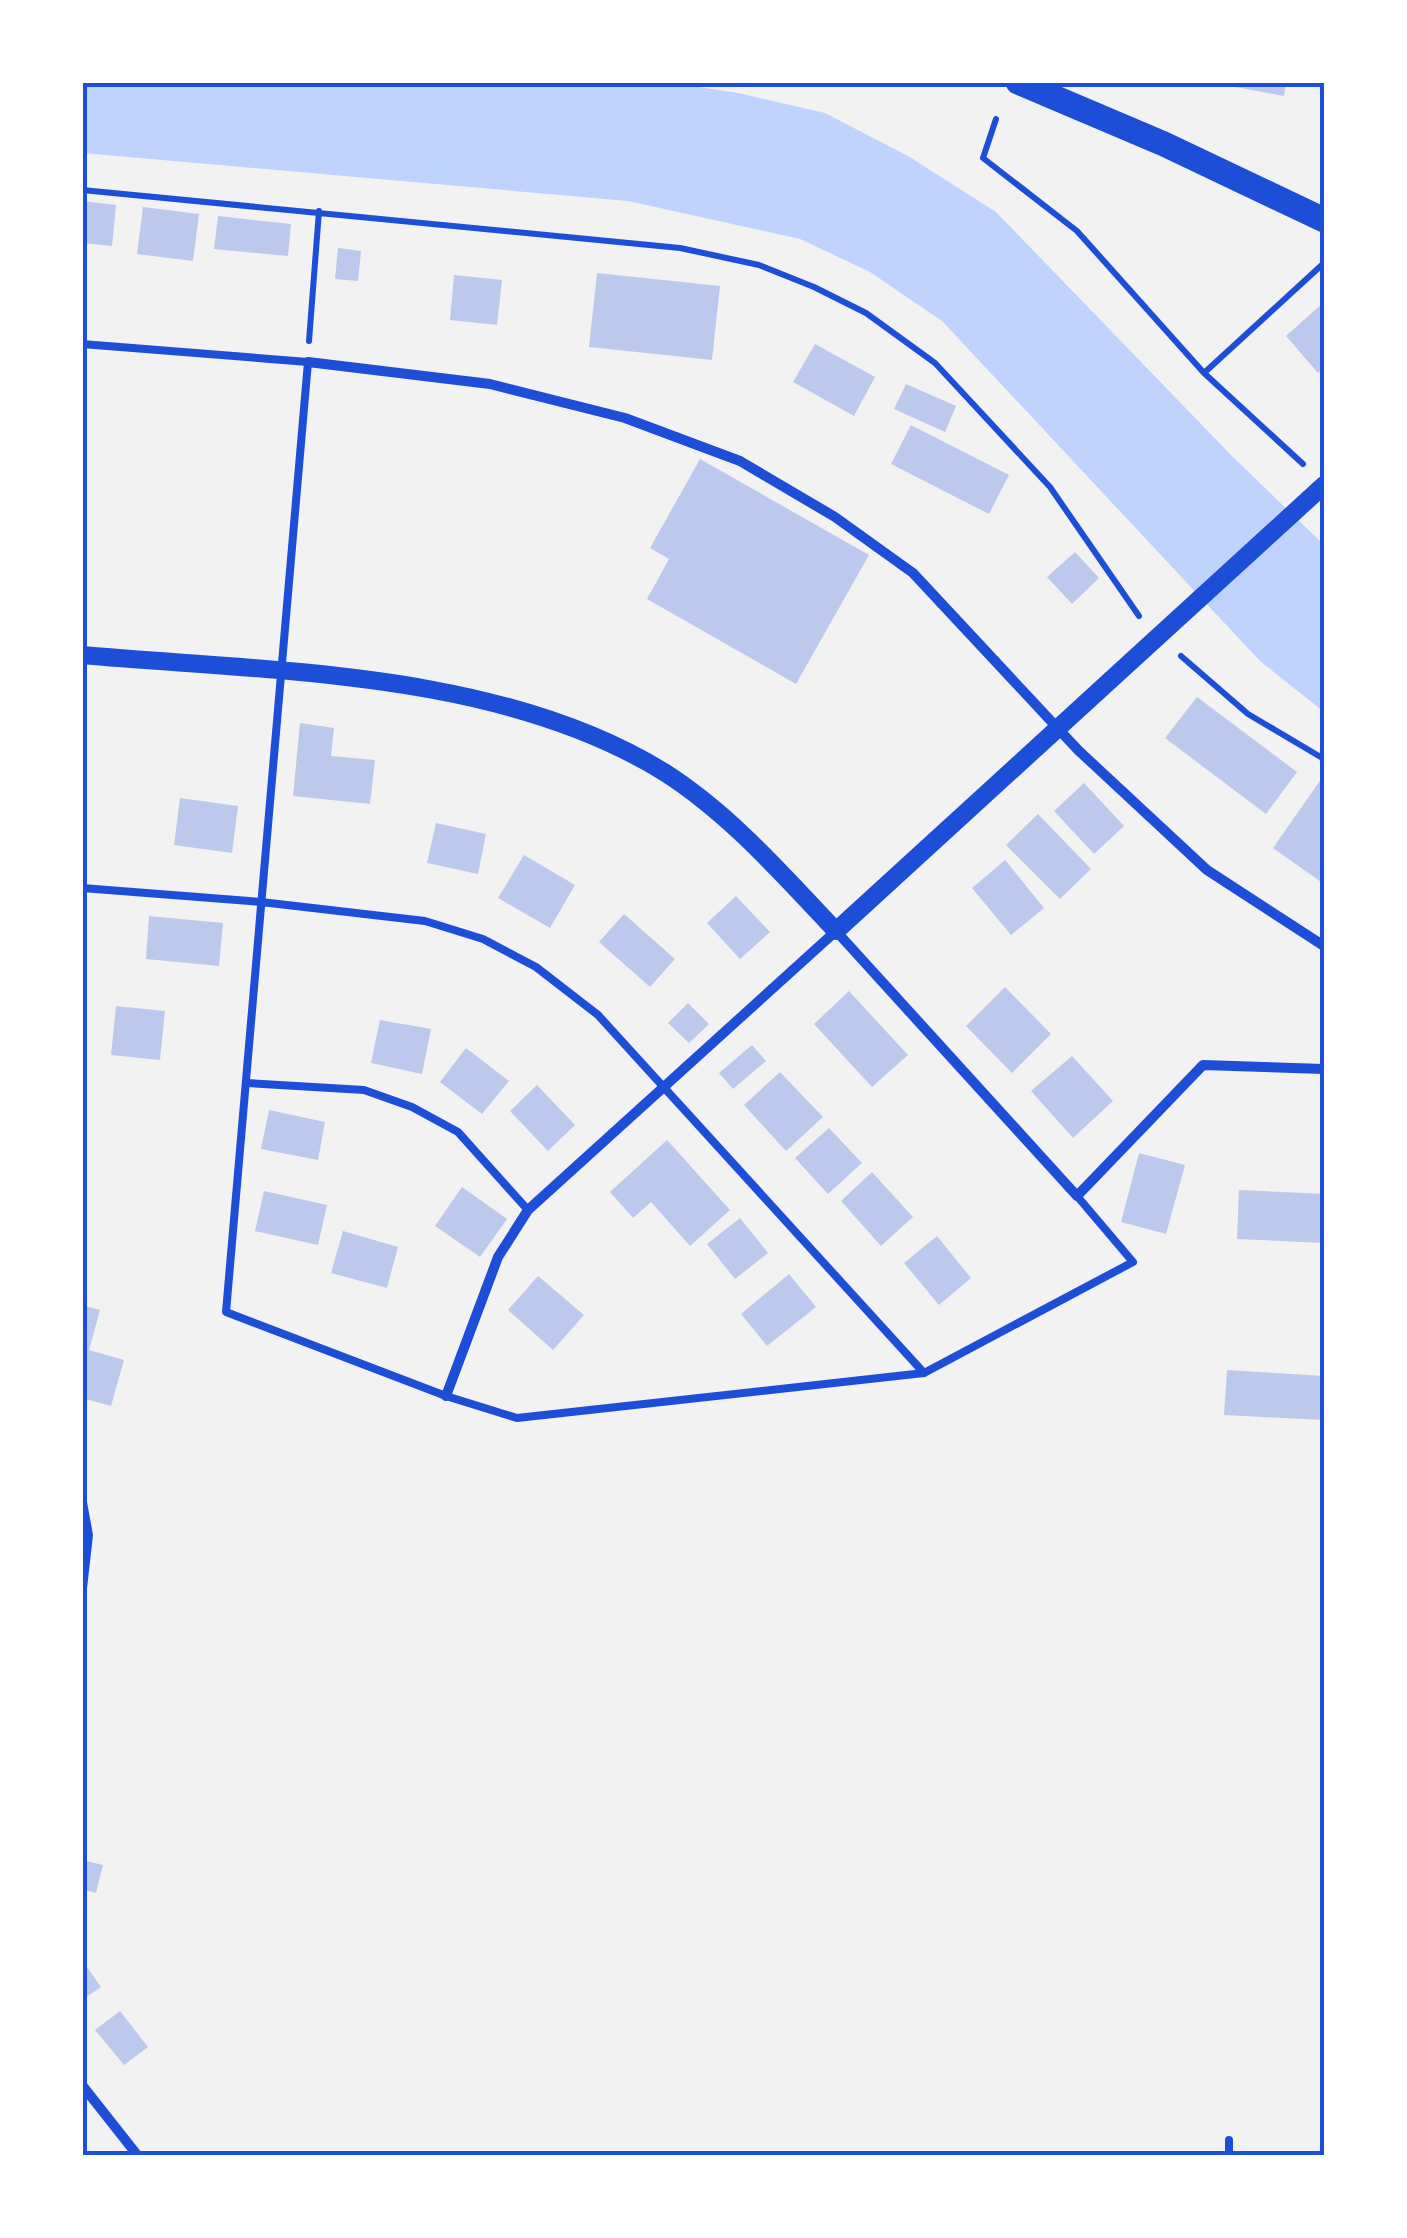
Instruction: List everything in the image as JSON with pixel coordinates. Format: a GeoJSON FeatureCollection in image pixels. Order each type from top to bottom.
{"type":"FeatureCollection","features":[{"type":"Feature","properties":{"kind":"main road"},"geometry":{"type":"LineString","coordinates":[[1018,82],[1148,136],[1324,220]]}},
{"type":"Feature","properties":{"kind":"street"},"geometry":{"type":"LineString","coordinates":[[308,362],[490,384],[624,418],[740,461],[835,517],[913,573],[1078,750],[1207,870],[1324,946]]}},
{"type":"Feature","properties":{"kind":"street"},"geometry":{"type":"LineString","coordinates":[[446,1396],[498,1256],[528,1210],[1322,487]]}},
{"type":"Feature","properties":{"kind":"street"},"geometry":{"type":"LineString","coordinates":[[82,655],[391,683],[492,702],[590,734],[665,773],[734,826],[836,931],[1077,1196],[1203,1065],[1324,1069]]}},
{"type":"Feature","properties":{"kind":"street"},"geometry":{"type":"LineString","coordinates":[[82,2084],[138,2156]]}},
{"type":"Feature","properties":{"kind":"lane"},"geometry":{"type":"LineString","coordinates":[[82,344],[308,362],[226,1312],[446,1396],[517,1418],[924,1373],[1133,1262],[1077,1196]]}},
{"type":"Feature","properties":{"kind":"lane"},"geometry":{"type":"LineString","coordinates":[[82,888],[261,902],[425,922],[483,939],[536,966],[598,1016],[924,1373]]}},
{"type":"Feature","properties":{"kind":"lane"},"geometry":{"type":"LineString","coordinates":[[246,1083],[364,1090],[412,1107],[458,1132],[528,1210]]}},
{"type":"Feature","properties":{"kind":"lane"},"geometry":{"type":"LineString","coordinates":[[82,1497],[89,1535],[82,1597]]}},
{"type":"Feature","properties":{"kind":"lane"},"geometry":{"type":"LineString","coordinates":[[1229,2156],[1230,2140]]}},
{"type":"Feature","properties":{"kind":"path"},"geometry":{"type":"LineString","coordinates":[[996,119],[982,158],[1078,231],[1204,372],[1303,464]]}},
{"type":"Feature","properties":{"kind":"path"},"geometry":{"type":"LineString","coordinates":[[82,190],[680,248],[759,265],[814,287],[866,313],[935,363],[1050,487],[1139,616]]}},
{"type":"Feature","properties":{"kind":"path"},"geometry":{"type":"LineString","coordinates":[[308,362],[319,211]]}},
{"type":"Feature","properties":{"kind":"path"},"geometry":{"type":"LineString","coordinates":[[1204,372],[1324,263]]}},
{"type":"Feature","properties":{"kind":"path"},"geometry":{"type":"LineString","coordinates":[[1180,656],[1248,714],[1324,759]]}},
{"type":"Feature","properties":{"kind":"water"},"geometry":{"type":"Polygon","coordinates":[[[82,83],[672,83],[825,113],[908,156],[996,212],[1231,455],[1324,545],[1324,712],[1260,661],[942,321],[870,272],[800,239],[628,201],[83,153],[82,83]]]}},
{"type":"Feature","properties":{"kind":"building"},"geometry":{"type":"Polygon","coordinates":[[[1208,82],[1286,82],[1284,96],[1208,82]]]}},
{"type":"Feature","properties":{"kind":"building"},"geometry":{"type":"Polygon","coordinates":[[[82,201],[116,205],[112,246],[82,243],[82,201]]]}},
{"type":"Feature","properties":{"kind":"building"},"geometry":{"type":"Polygon","coordinates":[[[143,207],[199,214],[193,261],[137,254],[143,207]]]}},
{"type":"Feature","properties":{"kind":"building"},"geometry":{"type":"Polygon","coordinates":[[[218,216],[291,224],[288,256],[214,249],[218,216]]]}},
{"type":"Feature","properties":{"kind":"building"},"geometry":{"type":"Polygon","coordinates":[[[338,248],[361,251],[358,281],[335,279],[338,248]]]}},
{"type":"Feature","properties":{"kind":"building"},"geometry":{"type":"Polygon","coordinates":[[[597,273],[720,286],[712,360],[589,347],[597,273]]]}},
{"type":"Feature","properties":{"kind":"building"},"geometry":{"type":"Polygon","coordinates":[[[454,275],[502,280],[497,325],[450,320],[454,275]]]}},
{"type":"Feature","properties":{"kind":"building"},"geometry":{"type":"Polygon","coordinates":[[[1324,302],[1324,367],[1318,373],[1286,336],[1324,302]]]}},
{"type":"Feature","properties":{"kind":"building"},"geometry":{"type":"Polygon","coordinates":[[[815,344],[875,377],[854,416],[793,382],[815,344]]]}},
{"type":"Feature","properties":{"kind":"building"},"geometry":{"type":"Polygon","coordinates":[[[906,384],[956,406],[945,432],[894,409],[906,384]]]}},
{"type":"Feature","properties":{"kind":"building"},"geometry":{"type":"Polygon","coordinates":[[[911,425],[1009,475],[989,514],[891,464],[911,425]]]}},
{"type":"Feature","properties":{"kind":"building"},"geometry":{"type":"Polygon","coordinates":[[[700,459],[869,555],[796,684],[647,599],[669,559],[650,548],[700,459]]]}},
{"type":"Feature","properties":{"kind":"building"},"geometry":{"type":"Polygon","coordinates":[[[1075,552],[1099,578],[1072,604],[1047,577],[1075,552]]]}},
{"type":"Feature","properties":{"kind":"building"},"geometry":{"type":"Polygon","coordinates":[[[1197,697],[1297,772],[1266,814],[1165,738],[1197,697]]]}},
{"type":"Feature","properties":{"kind":"building"},"geometry":{"type":"Polygon","coordinates":[[[300,723],[334,728],[331,756],[375,760],[370,804],[293,796],[300,723]]]}},
{"type":"Feature","properties":{"kind":"building"},"geometry":{"type":"Polygon","coordinates":[[[1324,775],[1324,884],[1273,848],[1324,775]]]}},
{"type":"Feature","properties":{"kind":"building"},"geometry":{"type":"Polygon","coordinates":[[[1084,783],[1124,826],[1094,854],[1054,811],[1084,783]]]}},
{"type":"Feature","properties":{"kind":"building"},"geometry":{"type":"Polygon","coordinates":[[[180,798],[238,806],[232,853],[174,845],[180,798]]]}},
{"type":"Feature","properties":{"kind":"building"},"geometry":{"type":"Polygon","coordinates":[[[1038,814],[1091,869],[1060,899],[1006,845],[1038,814]]]}},
{"type":"Feature","properties":{"kind":"building"},"geometry":{"type":"Polygon","coordinates":[[[436,823],[486,834],[478,874],[427,863],[436,823]]]}},
{"type":"Feature","properties":{"kind":"building"},"geometry":{"type":"Polygon","coordinates":[[[524,855],[575,885],[550,928],[498,898],[524,855]]]}},
{"type":"Feature","properties":{"kind":"building"},"geometry":{"type":"Polygon","coordinates":[[[1005,860],[1044,908],[1011,935],[972,888],[1005,860]]]}},
{"type":"Feature","properties":{"kind":"building"},"geometry":{"type":"Polygon","coordinates":[[[736,896],[770,932],[740,959],[707,923],[736,896]]]}},
{"type":"Feature","properties":{"kind":"building"},"geometry":{"type":"Polygon","coordinates":[[[624,914],[675,959],[650,987],[599,942],[624,914]]]}},
{"type":"Feature","properties":{"kind":"building"},"geometry":{"type":"Polygon","coordinates":[[[149,916],[223,923],[219,966],[146,959],[149,916]]]}},
{"type":"Feature","properties":{"kind":"building"},"geometry":{"type":"Polygon","coordinates":[[[1005,987],[1051,1034],[1012,1073],[966,1026],[1005,987]]]}},
{"type":"Feature","properties":{"kind":"building"},"geometry":{"type":"Polygon","coordinates":[[[849,991],[908,1055],[872,1087],[814,1024],[849,991]]]}},
{"type":"Feature","properties":{"kind":"building"},"geometry":{"type":"Polygon","coordinates":[[[688,1003],[709,1024],[689,1043],[668,1023],[688,1003]]]}},
{"type":"Feature","properties":{"kind":"building"},"geometry":{"type":"Polygon","coordinates":[[[116,1006],[165,1011],[160,1060],[111,1055],[116,1006]]]}},
{"type":"Feature","properties":{"kind":"building"},"geometry":{"type":"Polygon","coordinates":[[[380,1020],[431,1029],[422,1074],[371,1063],[380,1020]]]}},
{"type":"Feature","properties":{"kind":"building"},"geometry":{"type":"Polygon","coordinates":[[[752,1045],[766,1061],[733,1089],[719,1073],[752,1045]]]}},
{"type":"Feature","properties":{"kind":"building"},"geometry":{"type":"Polygon","coordinates":[[[466,1048],[509,1081],[482,1114],[440,1082],[466,1048]]]}},
{"type":"Feature","properties":{"kind":"building"},"geometry":{"type":"Polygon","coordinates":[[[1072,1056],[1113,1101],[1073,1138],[1031,1091],[1072,1056]]]}},
{"type":"Feature","properties":{"kind":"building"},"geometry":{"type":"Polygon","coordinates":[[[780,1072],[823,1117],[786,1151],[744,1105],[780,1072]]]}},
{"type":"Feature","properties":{"kind":"building"},"geometry":{"type":"Polygon","coordinates":[[[537,1085],[575,1125],[548,1151],[510,1111],[537,1085]]]}},
{"type":"Feature","properties":{"kind":"building"},"geometry":{"type":"Polygon","coordinates":[[[269,1110],[325,1122],[318,1160],[261,1149],[269,1110]]]}},
{"type":"Feature","properties":{"kind":"building"},"geometry":{"type":"Polygon","coordinates":[[[829,1128],[862,1163],[828,1194],[795,1158],[829,1128]]]}},
{"type":"Feature","properties":{"kind":"building"},"geometry":{"type":"Polygon","coordinates":[[[667,1140],[730,1210],[690,1246],[651,1202],[633,1218],[610,1192],[667,1140]]]}},
{"type":"Feature","properties":{"kind":"building"},"geometry":{"type":"Polygon","coordinates":[[[1139,1153],[1185,1165],[1166,1234],[1121,1222],[1139,1153]]]}},
{"type":"Feature","properties":{"kind":"building"},"geometry":{"type":"Polygon","coordinates":[[[872,1172],[913,1217],[881,1246],[841,1201],[872,1172]]]}},
{"type":"Feature","properties":{"kind":"building"},"geometry":{"type":"Polygon","coordinates":[[[462,1187],[507,1219],[480,1257],[435,1226],[462,1187]]]}},
{"type":"Feature","properties":{"kind":"building"},"geometry":{"type":"Polygon","coordinates":[[[1239,1190],[1324,1194],[1324,1243],[1237,1239],[1239,1190]]]}},
{"type":"Feature","properties":{"kind":"building"},"geometry":{"type":"Polygon","coordinates":[[[264,1191],[327,1205],[318,1245],[255,1231],[264,1191]]]}},
{"type":"Feature","properties":{"kind":"building"},"geometry":{"type":"Polygon","coordinates":[[[740,1218],[768,1253],[735,1279],[707,1244],[740,1218]]]}},
{"type":"Feature","properties":{"kind":"building"},"geometry":{"type":"Polygon","coordinates":[[[343,1231],[398,1247],[387,1288],[331,1273],[343,1231]]]}},
{"type":"Feature","properties":{"kind":"building"},"geometry":{"type":"Polygon","coordinates":[[[937,1236],[971,1278],[939,1305],[904,1263],[937,1236]]]}},
{"type":"Feature","properties":{"kind":"building"},"geometry":{"type":"Polygon","coordinates":[[[789,1274],[816,1307],[767,1346],[741,1314],[789,1274]]]}},
{"type":"Feature","properties":{"kind":"building"},"geometry":{"type":"Polygon","coordinates":[[[538,1276],[584,1315],[553,1350],[508,1310],[538,1276]]]}},
{"type":"Feature","properties":{"kind":"building"},"geometry":{"type":"Polygon","coordinates":[[[82,1305],[100,1310],[89,1350],[124,1360],[111,1406],[82,1398],[82,1305]]]}},
{"type":"Feature","properties":{"kind":"building"},"geometry":{"type":"Polygon","coordinates":[[[1227,1370],[1324,1376],[1324,1420],[1224,1415],[1227,1370]]]}},
{"type":"Feature","properties":{"kind":"building"},"geometry":{"type":"Polygon","coordinates":[[[82,1860],[103,1865],[96,1893],[82,1889],[82,1860]]]}},
{"type":"Feature","properties":{"kind":"building"},"geometry":{"type":"Polygon","coordinates":[[[82,1960],[101,1987],[82,2000],[82,1960]]]}},
{"type":"Feature","properties":{"kind":"building"},"geometry":{"type":"Polygon","coordinates":[[[120,2011],[148,2047],[124,2065],[95,2030],[120,2011]]]}}]}
